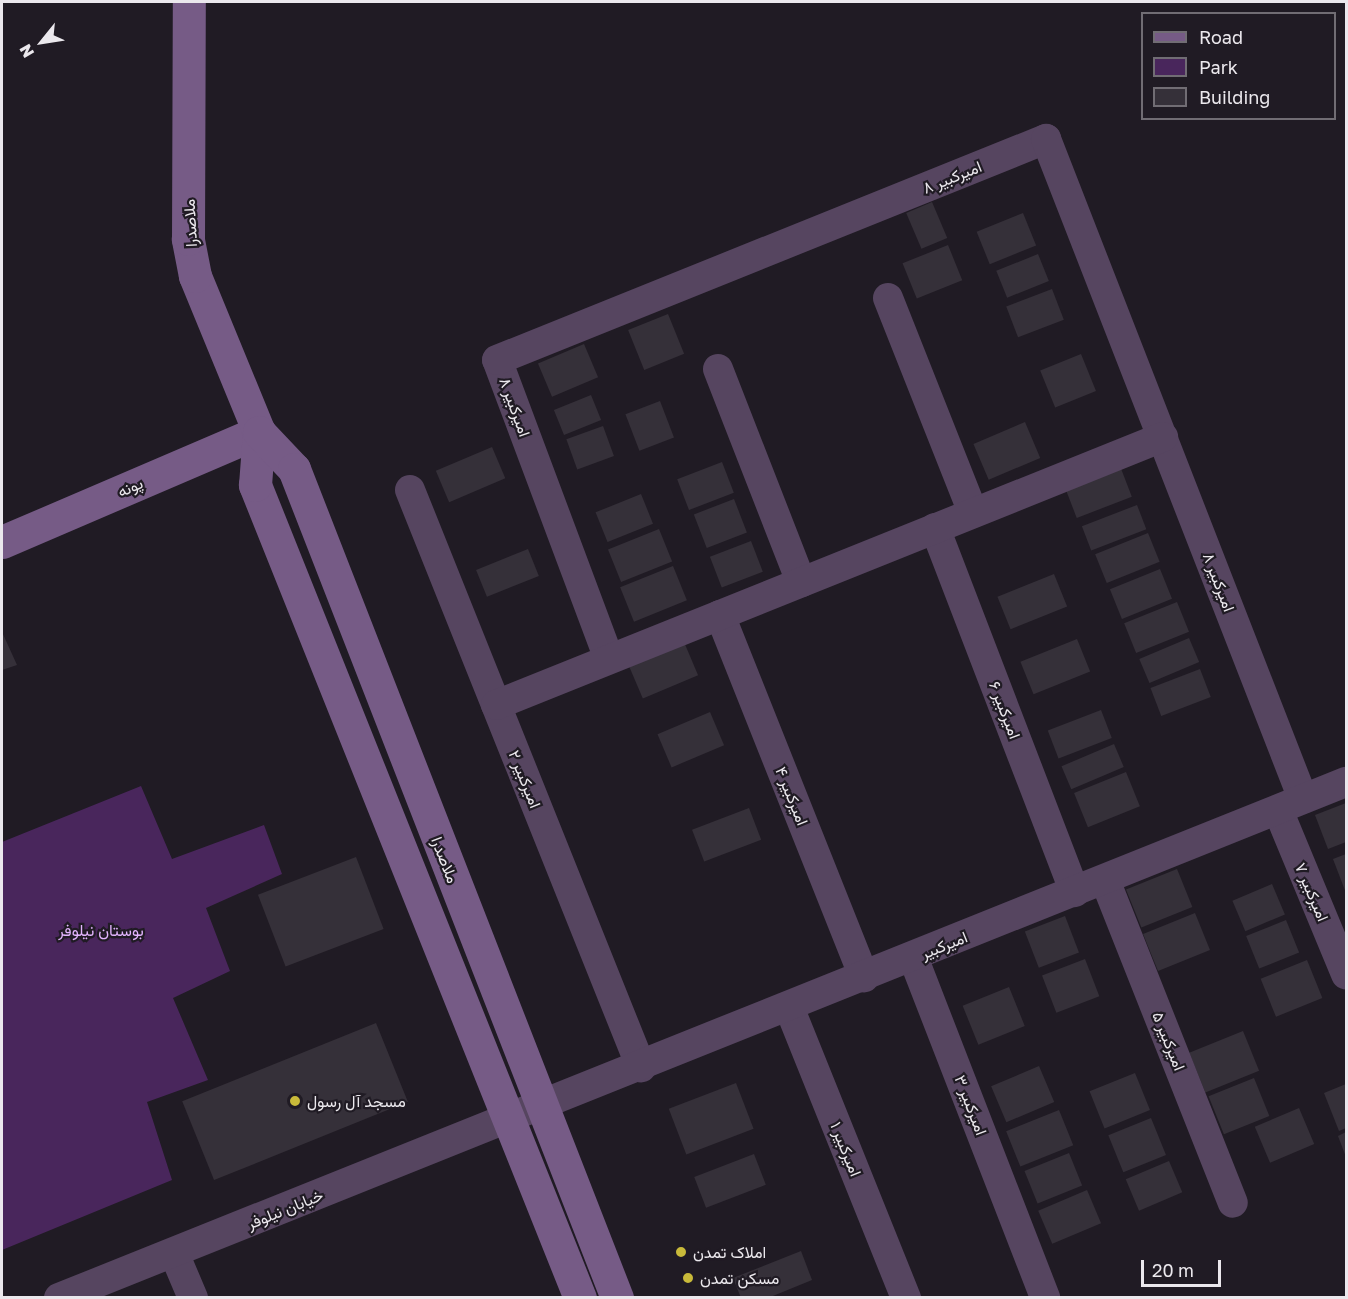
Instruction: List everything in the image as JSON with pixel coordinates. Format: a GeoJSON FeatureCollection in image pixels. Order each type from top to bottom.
{"type":"FeatureCollection","features":[{"type":"Feature","properties":{"kind":"street","name":"ملاصدرا"},"geometry":{"type":"LineString","coordinates":[[189,2],[188,239],[195,276],[259,432],[294,469],[541,1107],[618,1298]]}},
{"type":"Feature","properties":{"kind":"street","name":"امیرکبیر ۸"},"geometry":{"type":"LineString","coordinates":[[609,659],[497,360],[1046,139],[1163,437],[1291,805]]}},
{"type":"Feature","properties":{"kind":"street"},"geometry":{"type":"LineString","coordinates":[[888,298],[973,513]]}},
{"type":"Feature","properties":{"kind":"street"},"geometry":{"type":"LineString","coordinates":[[718,369],[801,582]]}},
{"type":"Feature","properties":{"kind":"street","name":"ملاصدرا"},"geometry":{"type":"LineString","coordinates":[[259,432],[255,485],[511,1120],[580,1298]]}},
{"type":"Feature","properties":{"kind":"street","name":"پونه"},"geometry":{"type":"LineString","coordinates":[[2,542],[259,432]]}},
{"type":"Feature","properties":{"kind":"street"},"geometry":{"type":"LineString","coordinates":[[496,705],[1163,437]]}},
{"type":"Feature","properties":{"kind":"street","name":"امیرکبیر ۲"},"geometry":{"type":"LineString","coordinates":[[410,490],[640,1067]]}},
{"type":"Feature","properties":{"kind":"street","name":"امیرکبیر ۶"},"geometry":{"type":"LineString","coordinates":[[935,528],[1075,892]]}},
{"type":"Feature","properties":{"kind":"street","name":"امیرکبیر ۴"},"geometry":{"type":"LineString","coordinates":[[720,615],[864,976]]}},
{"type":"Feature","properties":{"kind":"street","name":"امیرکبیر"},"geometry":{"type":"LineString","coordinates":[[541,1107],[1347,782]]}},
{"type":"Feature","properties":{"kind":"street","name":"امیرکبیر ۷"},"geometry":{"type":"LineString","coordinates":[[1291,805],[1347,974]]}},
{"type":"Feature","properties":{"kind":"street","name":"امیرکبیر ۵"},"geometry":{"type":"LineString","coordinates":[[1104,880],[1233,1203]]}},
{"type":"Feature","properties":{"kind":"street","name":"امیرکبیر ۳"},"geometry":{"type":"LineString","coordinates":[[914,957],[1045,1298]]}},
{"type":"Feature","properties":{"kind":"street","name":"امیرکبیر ۱"},"geometry":{"type":"LineString","coordinates":[[789,1007],[904,1294]]}},
{"type":"Feature","properties":{"kind":"street","name":"خیابان نیلوفر"},"geometry":{"type":"LineString","coordinates":[[59,1298],[541,1107]]}},
{"type":"Feature","properties":{"kind":"street"},"geometry":{"type":"LineString","coordinates":[[174,1253],[193,1298]]}},
{"type":"Feature","properties":{"kind":"green space","name":"بوستان نیلوفر"},"geometry":{"type":"Polygon","coordinates":[[[141,786],[172,859],[264,825],[282,874],[206,908],[230,971],[173,998],[208,1080],[147,1102],[172,1180],[2,1250],[2,842],[141,786]]]}},
{"type":"Feature","properties":{"kind":"building"},"geometry":{"type":"Polygon","coordinates":[[[932,202],[947,238],[921,249],[906,213],[932,202]]]}},
{"type":"Feature","properties":{"kind":"building"},"geometry":{"type":"Polygon","coordinates":[[[1023,213],[1036,245],[990,264],[977,232],[1023,213]]]}},
{"type":"Feature","properties":{"kind":"building"},"geometry":{"type":"Polygon","coordinates":[[[948,245],[962,280],[917,299],[903,263],[948,245]]]}},
{"type":"Feature","properties":{"kind":"building"},"geometry":{"type":"Polygon","coordinates":[[[1038,254],[1049,281],[1007,298],[996,271],[1038,254]]]}},
{"type":"Feature","properties":{"kind":"building"},"geometry":{"type":"Polygon","coordinates":[[[1052,289],[1064,320],[1018,337],[1006,307],[1052,289]]]}},
{"type":"Feature","properties":{"kind":"building"},"geometry":{"type":"Polygon","coordinates":[[[668,314],[684,354],[644,370],[628,330],[668,314]]]}},
{"type":"Feature","properties":{"kind":"building"},"geometry":{"type":"Polygon","coordinates":[[[584,344],[598,377],[552,397],[538,364],[584,344]]]}},
{"type":"Feature","properties":{"kind":"building"},"geometry":{"type":"Polygon","coordinates":[[[1081,354],[1096,391],[1055,408],[1040,370],[1081,354]]]}},
{"type":"Feature","properties":{"kind":"building"},"geometry":{"type":"Polygon","coordinates":[[[591,395],[601,420],[564,435],[554,410],[591,395]]]}},
{"type":"Feature","properties":{"kind":"building"},"geometry":{"type":"Polygon","coordinates":[[[660,401],[674,437],[639,451],[625,414],[660,401]]]}},
{"type":"Feature","properties":{"kind":"building"},"geometry":{"type":"Polygon","coordinates":[[[1025,422],[1040,458],[989,480],[973,444],[1025,422]]]}},
{"type":"Feature","properties":{"kind":"building"},"geometry":{"type":"Polygon","coordinates":[[[603,426],[614,456],[577,469],[566,439],[603,426]]]}},
{"type":"Feature","properties":{"kind":"building"},"geometry":{"type":"Polygon","coordinates":[[[492,447],[505,478],[449,502],[436,471],[492,447]]]}},
{"type":"Feature","properties":{"kind":"building"},"geometry":{"type":"Polygon","coordinates":[[[722,462],[734,493],[689,510],[677,479],[722,462]]]}},
{"type":"Feature","properties":{"kind":"building"},"geometry":{"type":"Polygon","coordinates":[[[1120,466],[1132,497],[1077,518],[1065,487],[1120,466]]]}},
{"type":"Feature","properties":{"kind":"building"},"geometry":{"type":"Polygon","coordinates":[[[641,494],[653,524],[608,542],[596,512],[641,494]]]}},
{"type":"Feature","properties":{"kind":"building"},"geometry":{"type":"Polygon","coordinates":[[[734,499],[747,533],[707,548],[694,514],[734,499]]]}},
{"type":"Feature","properties":{"kind":"building"},"geometry":{"type":"Polygon","coordinates":[[[1137,505],[1146,529],[1091,550],[1082,526],[1137,505]]]}},
{"type":"Feature","properties":{"kind":"building"},"geometry":{"type":"Polygon","coordinates":[[[659,529],[672,561],[621,582],[608,550],[659,529]]]}},
{"type":"Feature","properties":{"kind":"building"},"geometry":{"type":"Polygon","coordinates":[[[1148,533],[1160,562],[1107,583],[1095,554],[1148,533]]]}},
{"type":"Feature","properties":{"kind":"building"},"geometry":{"type":"Polygon","coordinates":[[[751,541],[763,572],[722,588],[710,557],[751,541]]]}},
{"type":"Feature","properties":{"kind":"building"},"geometry":{"type":"Polygon","coordinates":[[[528,549],[539,576],[487,597],[476,570],[528,549]]]}},
{"type":"Feature","properties":{"kind":"building"},"geometry":{"type":"Polygon","coordinates":[[[673,566],[687,600],[634,622],[620,587],[673,566]]]}},
{"type":"Feature","properties":{"kind":"building"},"geometry":{"type":"Polygon","coordinates":[[[1160,569],[1172,599],[1122,619],[1110,589],[1160,569]]]}},
{"type":"Feature","properties":{"kind":"building"},"geometry":{"type":"Polygon","coordinates":[[[1054,574],[1067,606],[1011,629],[997,597],[1054,574]]]}},
{"type":"Feature","properties":{"kind":"building"},"geometry":{"type":"Polygon","coordinates":[[[1177,602],[1189,632],[1136,653],[1124,623],[1177,602]]]}},
{"type":"Feature","properties":{"kind":"building"},"geometry":{"type":"Polygon","coordinates":[[[2,632],[17,665],[2,670],[2,632]]]}},
{"type":"Feature","properties":{"kind":"building"},"geometry":{"type":"Polygon","coordinates":[[[1189,638],[1199,662],[1149,683],[1139,659],[1189,638]]]}},
{"type":"Feature","properties":{"kind":"building"},"geometry":{"type":"Polygon","coordinates":[[[1077,639],[1090,671],[1034,694],[1020,662],[1077,639]]]}},
{"type":"Feature","properties":{"kind":"building"},"geometry":{"type":"Polygon","coordinates":[[[684,642],[698,675],[643,699],[629,665],[684,642]]]}},
{"type":"Feature","properties":{"kind":"building"},"geometry":{"type":"Polygon","coordinates":[[[1200,669],[1211,697],[1161,716],[1151,688],[1200,669]]]}},
{"type":"Feature","properties":{"kind":"building"},"geometry":{"type":"Polygon","coordinates":[[[1101,710],[1112,738],[1059,758],[1048,730],[1101,710]]]}},
{"type":"Feature","properties":{"kind":"building"},"geometry":{"type":"Polygon","coordinates":[[[710,712],[724,745],[672,767],[658,734],[710,712]]]}},
{"type":"Feature","properties":{"kind":"building"},"geometry":{"type":"Polygon","coordinates":[[[1114,744],[1124,767],[1071,789],[1062,766],[1114,744]]]}},
{"type":"Feature","properties":{"kind":"building"},"geometry":{"type":"Polygon","coordinates":[[[1126,772],[1140,806],[1088,827],[1074,793],[1126,772]]]}},
{"type":"Feature","properties":{"kind":"building"},"geometry":{"type":"Polygon","coordinates":[[[1346,803],[1346,842],[1328,849],[1315,815],[1346,803]]]}},
{"type":"Feature","properties":{"kind":"building"},"geometry":{"type":"Polygon","coordinates":[[[749,808],[761,840],[704,862],[692,830],[749,808]]]}},
{"type":"Feature","properties":{"kind":"building"},"geometry":{"type":"Polygon","coordinates":[[[1346,854],[1346,893],[1333,859],[1346,854]]]}},
{"type":"Feature","properties":{"kind":"building"},"geometry":{"type":"Polygon","coordinates":[[[356,857],[384,929],[286,967],[258,895],[356,857]]]}},
{"type":"Feature","properties":{"kind":"building"},"geometry":{"type":"Polygon","coordinates":[[[1177,869],[1192,907],[1141,928],[1126,890],[1177,869]]]}},
{"type":"Feature","properties":{"kind":"building"},"geometry":{"type":"Polygon","coordinates":[[[1272,884],[1285,914],[1245,931],[1232,901],[1272,884]]]}},
{"type":"Feature","properties":{"kind":"building"},"geometry":{"type":"Polygon","coordinates":[[[1195,913],[1210,950],[1158,971],[1143,934],[1195,913]]]}},
{"type":"Feature","properties":{"kind":"building"},"geometry":{"type":"Polygon","coordinates":[[[1065,916],[1079,952],[1039,968],[1025,931],[1065,916]]]}},
{"type":"Feature","properties":{"kind":"building"},"geometry":{"type":"Polygon","coordinates":[[[1286,920],[1299,952],[1259,969],[1246,936],[1286,920]]]}},
{"type":"Feature","properties":{"kind":"building"},"geometry":{"type":"Polygon","coordinates":[[[1085,959],[1099,996],[1056,1013],[1042,975],[1085,959]]]}},
{"type":"Feature","properties":{"kind":"building"},"geometry":{"type":"Polygon","coordinates":[[[1307,960],[1322,998],[1276,1017],[1261,979],[1307,960]]]}},
{"type":"Feature","properties":{"kind":"building"},"geometry":{"type":"Polygon","coordinates":[[[1009,987],[1025,1026],[978,1045],[963,1006],[1009,987]]]}},
{"type":"Feature","properties":{"kind":"building","name":"مسجد آل رسول"},"geometry":{"type":"Polygon","coordinates":[[[376,1023],[408,1102],[214,1180],[182,1101],[376,1023]]]}},
{"type":"Feature","properties":{"kind":"building"},"geometry":{"type":"Polygon","coordinates":[[[1243,1031],[1259,1071],[1205,1093],[1189,1053],[1243,1031]]]}},
{"type":"Feature","properties":{"kind":"building"},"geometry":{"type":"Polygon","coordinates":[[[1039,1066],[1054,1102],[1006,1122],[991,1086],[1039,1066]]]}},
{"type":"Feature","properties":{"kind":"building"},"geometry":{"type":"Polygon","coordinates":[[[1135,1073],[1150,1110],[1105,1128],[1090,1091],[1135,1073]]]}},
{"type":"Feature","properties":{"kind":"building"},"geometry":{"type":"Polygon","coordinates":[[[1254,1078],[1269,1116],[1224,1134],[1209,1096],[1254,1078]]]}},
{"type":"Feature","properties":{"kind":"building"},"geometry":{"type":"Polygon","coordinates":[[[736,1083],[754,1129],[686,1155],[669,1109],[736,1083]]]}},
{"type":"Feature","properties":{"kind":"building"},"geometry":{"type":"Polygon","coordinates":[[[1346,1084],[1346,1128],[1339,1131],[1324,1093],[1346,1084]]]}},
{"type":"Feature","properties":{"kind":"building"},"geometry":{"type":"Polygon","coordinates":[[[1299,1108],[1314,1144],[1270,1163],[1255,1127],[1299,1108]]]}},
{"type":"Feature","properties":{"kind":"building"},"geometry":{"type":"Polygon","coordinates":[[[1059,1110],[1073,1145],[1020,1167],[1006,1131],[1059,1110]]]}},
{"type":"Feature","properties":{"kind":"building"},"geometry":{"type":"Polygon","coordinates":[[[1151,1118],[1166,1155],[1123,1172],[1108,1135],[1151,1118]]]}},
{"type":"Feature","properties":{"kind":"building"},"geometry":{"type":"Polygon","coordinates":[[[1346,1132],[1346,1157],[1338,1136],[1346,1132]]]}},
{"type":"Feature","properties":{"kind":"building"},"geometry":{"type":"Polygon","coordinates":[[[1069,1153],[1082,1185],[1038,1203],[1024,1171],[1069,1153]]]}},
{"type":"Feature","properties":{"kind":"building"},"geometry":{"type":"Polygon","coordinates":[[[754,1154],[766,1185],[706,1208],[694,1177],[754,1154]]]}},
{"type":"Feature","properties":{"kind":"building"},"geometry":{"type":"Polygon","coordinates":[[[1169,1161],[1182,1192],[1139,1211],[1126,1179],[1169,1161]]]}},
{"type":"Feature","properties":{"kind":"building"},"geometry":{"type":"Polygon","coordinates":[[[1087,1190],[1101,1223],[1052,1244],[1038,1211],[1087,1190]]]}},
{"type":"Feature","properties":{"kind":"building"},"geometry":{"type":"Polygon","coordinates":[[[801,1251],[812,1280],[768,1298],[741,1298],[733,1278],[801,1251]]]}},
{"type":"Feature","properties":{"kind":"place","name":"مسجد آل رسول"},"geometry":{"type":"Point","coordinates":[295,1101]}},
{"type":"Feature","properties":{"kind":"place","name":"املاک تمدن"},"geometry":{"type":"Point","coordinates":[681,1252]}},
{"type":"Feature","properties":{"kind":"place","name":"مسکن تمدن"},"geometry":{"type":"Point","coordinates":[688,1278]}}]}
